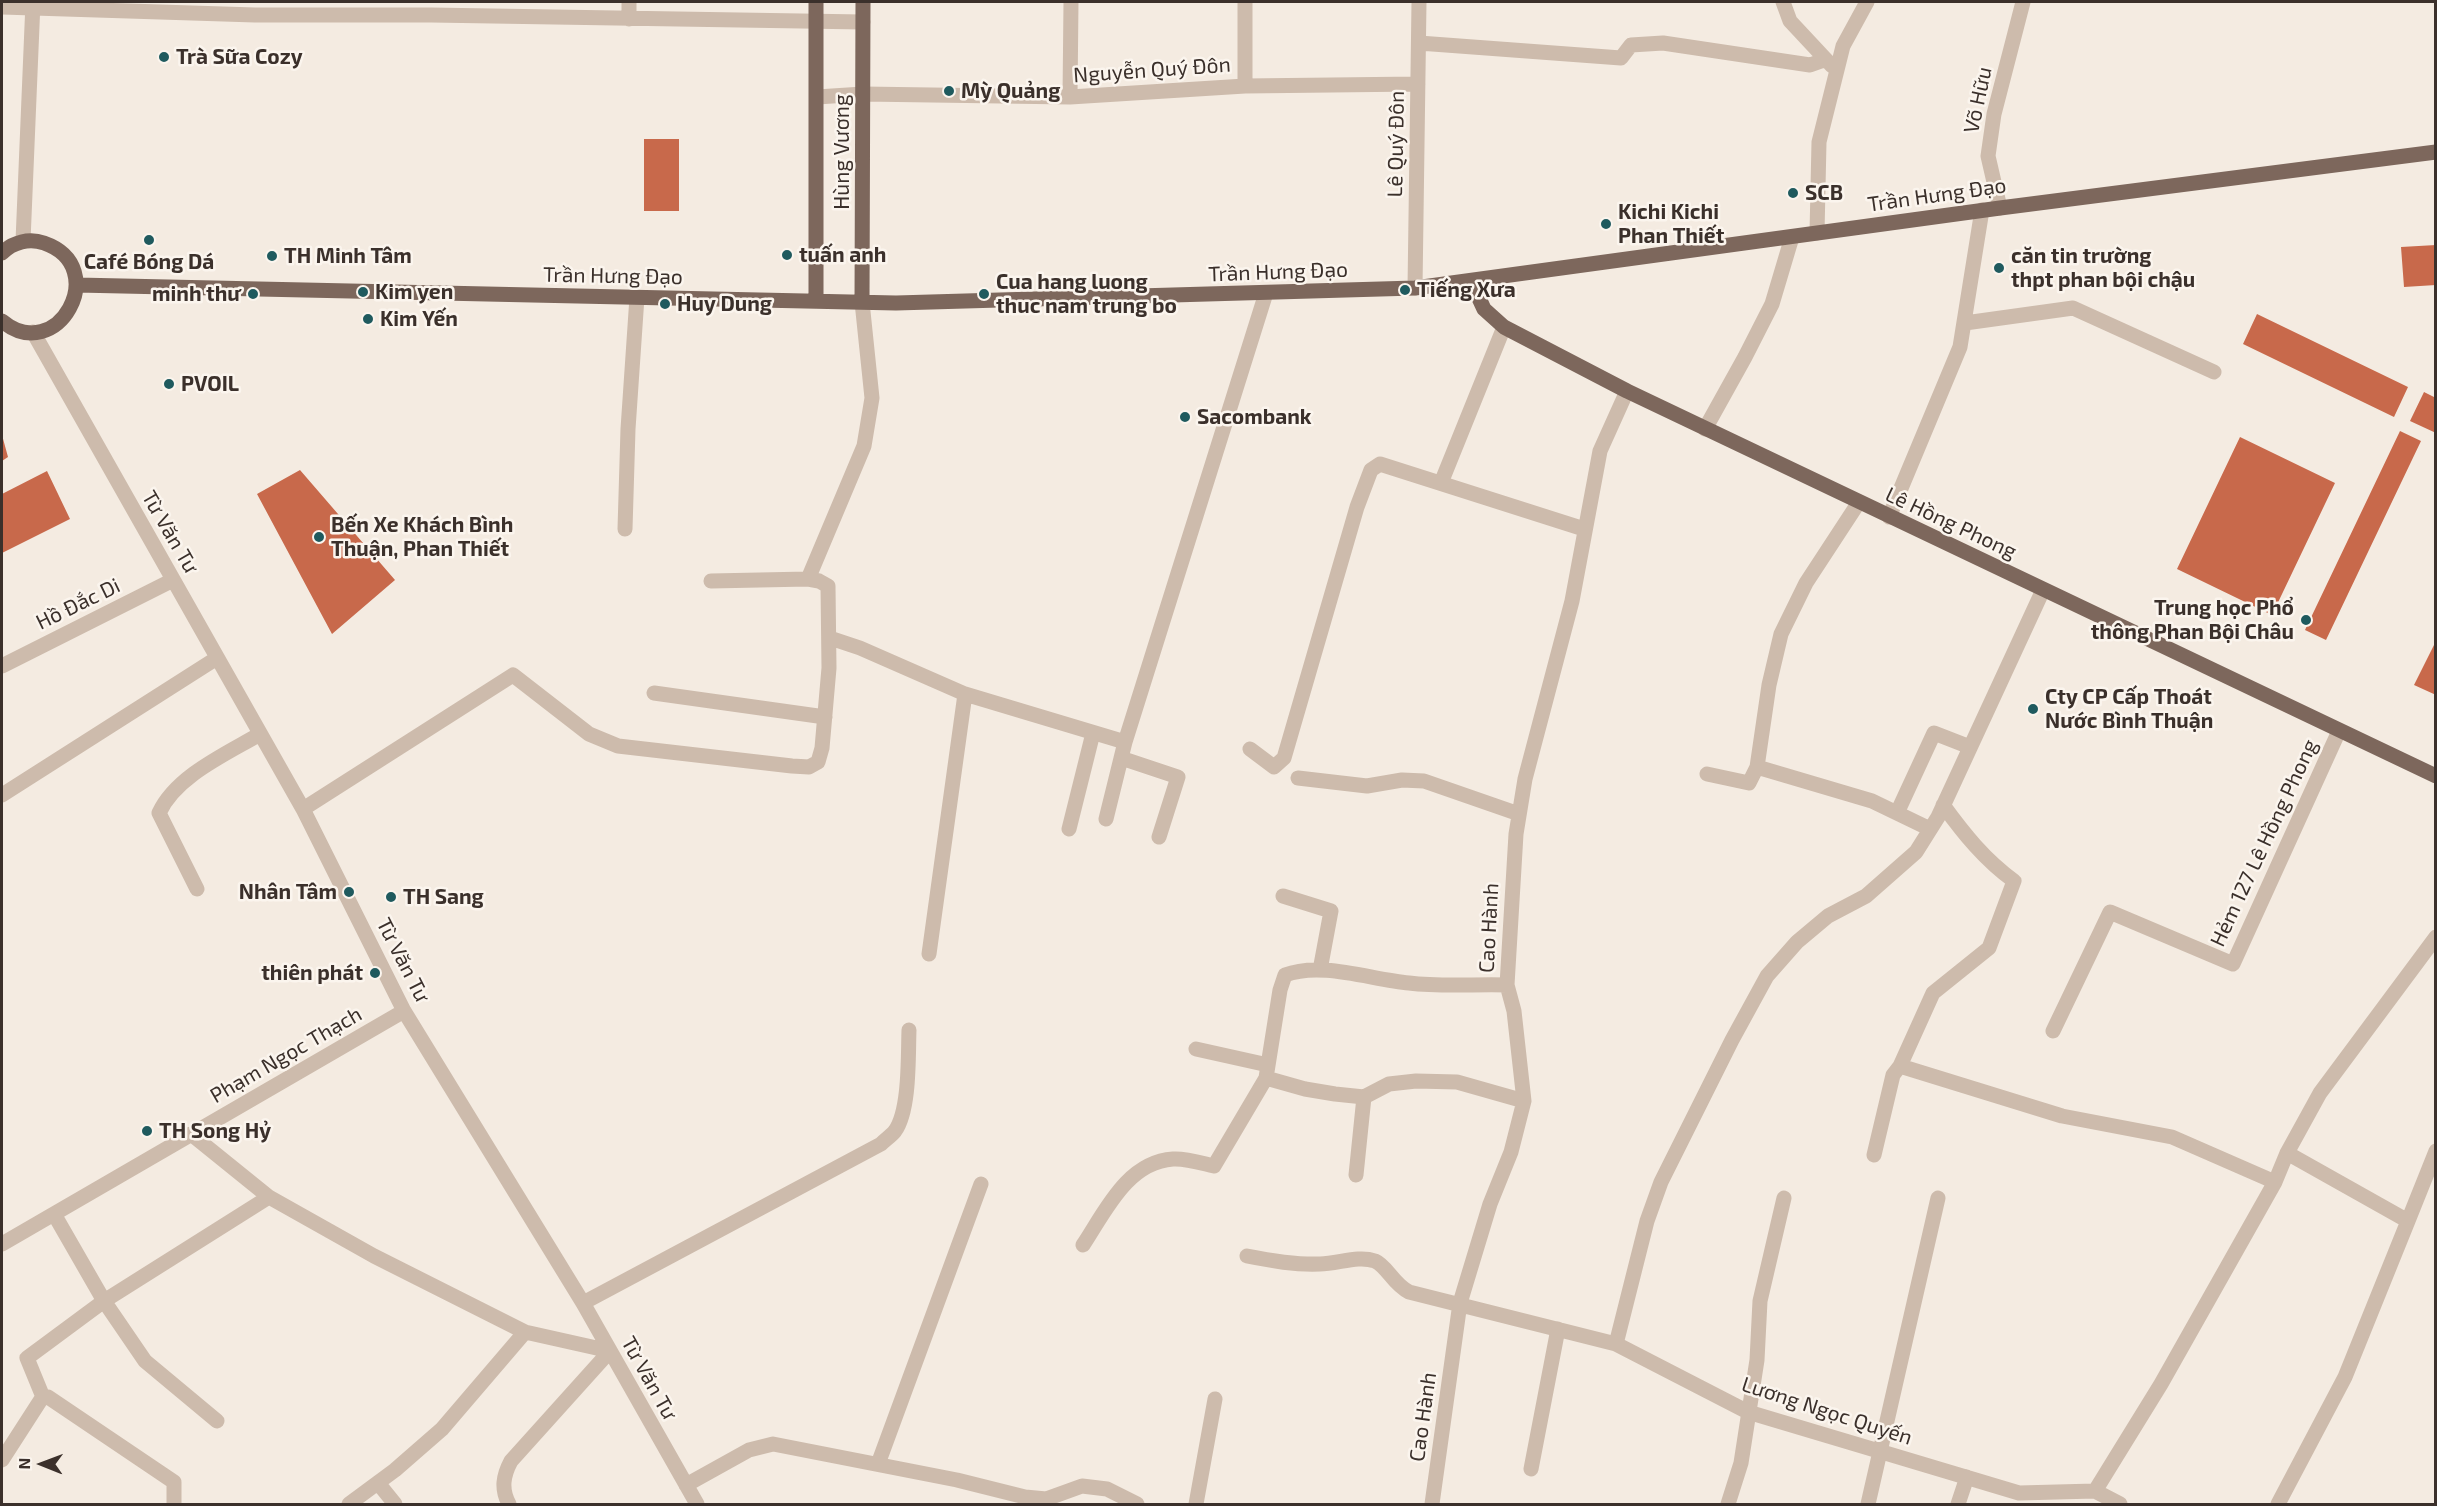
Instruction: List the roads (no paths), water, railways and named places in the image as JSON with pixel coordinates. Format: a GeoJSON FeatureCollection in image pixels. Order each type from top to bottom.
{"type":"FeatureCollection","features":[{"type":"Feature","properties":{"kind":"main road","name":"Hùng Vương"},"geometry":{"type":"LineString","coordinates":[[816,2],[818,97],[816,301]]}},
{"type":"Feature","properties":{"kind":"main road","name":"Hùng Vương"},"geometry":{"type":"LineString","coordinates":[[862,302],[863,2]]}},
{"type":"Feature","properties":{"kind":"main road","name":"Trần Hưng Đạo"},"geometry":{"type":"LineString","coordinates":[[77,285],[896,303],[1415,288],[1982,210],[2436,152]]}},
{"type":"Feature","properties":{"kind":"main road"},"geometry":{"type":"LineString","coordinates":[[2,253],[8,247],[23,241],[38,241],[52,246],[65,256],[74,269],[77,285],[75,300],[67,315],[48,329],[33,332],[17,330],[2,321]]}},
{"type":"Feature","properties":{"kind":"main road","name":"Lê Hồng Phong"},"geometry":{"type":"LineString","coordinates":[[1471,281],[1484,309],[1504,327],[1627,392],[2436,776]]}},
{"type":"Feature","properties":{"kind":"street"},"geometry":{"type":"LineString","coordinates":[[629,2],[629,19]]}},
{"type":"Feature","properties":{"kind":"street"},"geometry":{"type":"LineString","coordinates":[[1070,97],[1071,2]]}},
{"type":"Feature","properties":{"kind":"street"},"geometry":{"type":"LineString","coordinates":[[1245,2],[1245,86]]}},
{"type":"Feature","properties":{"kind":"street","name":"Lê Quý Đôn"},"geometry":{"type":"LineString","coordinates":[[1415,288],[1419,2]]}},
{"type":"Feature","properties":{"kind":"street"},"geometry":{"type":"LineString","coordinates":[[1783,2],[1790,21],[1824,60],[1836,69]]}},
{"type":"Feature","properties":{"kind":"street"},"geometry":{"type":"LineString","coordinates":[[1817,233],[1819,142],[1843,46],[1867,2]]}},
{"type":"Feature","properties":{"kind":"street","name":"Võ Hữu"},"geometry":{"type":"LineString","coordinates":[[2000,208],[1988,156],[1994,114],[2023,2]]}},
{"type":"Feature","properties":{"kind":"street"},"geometry":{"type":"LineString","coordinates":[[2,7],[32,5],[255,15],[431,8],[629,19],[863,22]]}},
{"type":"Feature","properties":{"kind":"street"},"geometry":{"type":"LineString","coordinates":[[23,241],[32,5]]}},
{"type":"Feature","properties":{"kind":"street"},"geometry":{"type":"LineString","coordinates":[[1419,43],[1620,58],[1631,45],[1663,43],[1810,65],[1824,60]]}},
{"type":"Feature","properties":{"kind":"street","name":"Nguyễn Quý Đôn"},"geometry":{"type":"LineString","coordinates":[[818,97],[863,94],[1070,97],[1245,86],[1418,84]]}},
{"type":"Feature","properties":{"kind":"street"},"geometry":{"type":"LineString","coordinates":[[1889,517],[1960,346],[1982,210]]}},
{"type":"Feature","properties":{"kind":"street"},"geometry":{"type":"LineString","coordinates":[[1704,429],[1772,304],[1792,237]]}},
{"type":"Feature","properties":{"kind":"street"},"geometry":{"type":"LineString","coordinates":[[1106,819],[1125,742],[1266,293]]}},
{"type":"Feature","properties":{"kind":"street"},"geometry":{"type":"LineString","coordinates":[[625,529],[628,429],[637,297]]}},
{"type":"Feature","properties":{"kind":"street"},"geometry":{"type":"LineString","coordinates":[[808,579],[864,446],[872,398],[862,302]]}},
{"type":"Feature","properties":{"kind":"street"},"geometry":{"type":"LineString","coordinates":[[1965,323],[2073,308],[2214,372]]}},
{"type":"Feature","properties":{"kind":"street"},"geometry":{"type":"LineString","coordinates":[[1441,483],[1504,327]]}},
{"type":"Feature","properties":{"kind":"street","name":"Từ Văn Tư"},"geometry":{"type":"LineString","coordinates":[[33,332],[303,809],[404,1011],[583,1303],[697,1504]]}},
{"type":"Feature","properties":{"kind":"street","name":"Cao Hành"},"geometry":{"type":"LineString","coordinates":[[1432,1504],[1460,1304],[1490,1204],[1511,1152],[1524,1101],[1515,1011],[1507,985],[1519,814],[1525,779],[1572,601],[1600,451],[1627,392]]}},
{"type":"Feature","properties":{"kind":"street"},"geometry":{"type":"LineString","coordinates":[[1250,749],[1274,767],[1284,758],[1357,507],[1371,470],[1380,465],[1584,529]]}},
{"type":"Feature","properties":{"kind":"street"},"geometry":{"type":"LineString","coordinates":[[1707,774],[1749,783],[1758,767],[1769,685],[1781,634],[1806,583],[1859,502]]}},
{"type":"Feature","properties":{"kind":"street"},"geometry":{"type":"LineString","coordinates":[[303,809],[513,675],[589,734],[618,746],[809,767],[818,762],[825,717],[830,638],[828,586],[808,579],[711,581]]}},
{"type":"Feature","properties":{"kind":"street","name":"Hồ Đắc Di"},"geometry":{"type":"LineString","coordinates":[[2,666],[173,580]]}},
{"type":"Feature","properties":{"kind":"street"},"geometry":{"type":"LineString","coordinates":[[1616,1344],[1647,1221],[1661,1182],[1732,1040],[1767,976],[1797,942],[1828,916],[1866,896],[1916,852],[1943,805],[2043,590]]}},
{"type":"Feature","properties":{"kind":"street"},"geometry":{"type":"LineString","coordinates":[[830,638],[860,648],[965,694],[1125,742]]}},
{"type":"Feature","properties":{"kind":"street"},"geometry":{"type":"LineString","coordinates":[[2,795],[218,658]]}},
{"type":"Feature","properties":{"kind":"street"},"geometry":{"type":"LineString","coordinates":[[654,693],[825,717]]}},
{"type":"Feature","properties":{"kind":"street"},"geometry":{"type":"LineString","coordinates":[[929,954],[965,694]]}},
{"type":"Feature","properties":{"kind":"street","name":"Hẻm 127 Lê Hồng Phong"},"geometry":{"type":"LineString","coordinates":[[2053,1031],[2110,912],[2233,964],[2339,731]]}},
{"type":"Feature","properties":{"kind":"street"},"geometry":{"type":"LineString","coordinates":[[1069,830],[1093,733]]}},
{"type":"Feature","properties":{"kind":"street"},"geometry":{"type":"LineString","coordinates":[[1897,813],[1934,733],[1970,747]]}},
{"type":"Feature","properties":{"kind":"street"},"geometry":{"type":"LineString","coordinates":[[197,889],[159,813],[165,800],[184,780],[260,734]]}},
{"type":"Feature","properties":{"kind":"street"},"geometry":{"type":"LineString","coordinates":[[1121,758],[1178,777],[1159,837]]}},
{"type":"Feature","properties":{"kind":"street"},"geometry":{"type":"LineString","coordinates":[[1758,767],[1872,801],[1930,829]]}},
{"type":"Feature","properties":{"kind":"street"},"geometry":{"type":"LineString","coordinates":[[1298,778],[1366,786],[1402,780],[1424,781],[1519,814]]}},
{"type":"Feature","properties":{"kind":"street"},"geometry":{"type":"LineString","coordinates":[[1874,1155],[1893,1075],[1900,1066],[1933,993],[1989,948],[2014,881],[1997,869],[1971,843],[1943,805]]}},
{"type":"Feature","properties":{"kind":"street"},"geometry":{"type":"LineString","coordinates":[[1283,896],[1331,911],[1320,970]]}},
{"type":"Feature","properties":{"kind":"street"},"geometry":{"type":"LineString","coordinates":[[2095,1491],[2161,1384],[2276,1182],[2288,1153],[2320,1092],[2436,937]]}},
{"type":"Feature","properties":{"kind":"street"},"geometry":{"type":"LineString","coordinates":[[1083,1245],[1126,1181],[1149,1164],[1174,1158],[1214,1166],[1267,1071],[1280,990],[1285,975],[1295,971],[1320,970],[1410,984],[1507,985]]}},
{"type":"Feature","properties":{"kind":"street","name":"Phạm Ngọc Thạch"},"geometry":{"type":"LineString","coordinates":[[2,1244],[404,1011]]}},
{"type":"Feature","properties":{"kind":"street"},"geometry":{"type":"LineString","coordinates":[[583,1303],[881,1144],[895,1130],[903,1108],[907,1081],[909,1030]]}},
{"type":"Feature","properties":{"kind":"street"},"geometry":{"type":"LineString","coordinates":[[1196,1049],[1267,1071],[1305,1089],[1364,1097],[1389,1084],[1416,1081],[1457,1082],[1524,1101]]}},
{"type":"Feature","properties":{"kind":"street"},"geometry":{"type":"LineString","coordinates":[[1900,1066],[2062,1116],[2172,1137],[2276,1182]]}},
{"type":"Feature","properties":{"kind":"street"},"geometry":{"type":"LineString","coordinates":[[1356,1175],[1364,1097]]}},
{"type":"Feature","properties":{"kind":"street"},"geometry":{"type":"LineString","coordinates":[[191,1134],[269,1197],[374,1256],[525,1332],[610,1351],[512,1461],[504,1475],[503,1494],[509,1504]]}},
{"type":"Feature","properties":{"kind":"street"},"geometry":{"type":"LineString","coordinates":[[2278,1504],[2344,1377],[2436,1151]]}},
{"type":"Feature","properties":{"kind":"street"},"geometry":{"type":"LineString","coordinates":[[2288,1153],[2408,1221]]}},
{"type":"Feature","properties":{"kind":"street"},"geometry":{"type":"LineString","coordinates":[[878,1464],[981,1184]]}},
{"type":"Feature","properties":{"kind":"street"},"geometry":{"type":"LineString","coordinates":[[174,1504],[174,1482],[56,1401],[43,1396],[27,1358],[104,1301],[269,1197]]}},
{"type":"Feature","properties":{"kind":"street"},"geometry":{"type":"LineString","coordinates":[[1728,1504],[1741,1463],[1757,1360],[1760,1301],[1784,1198]]}},
{"type":"Feature","properties":{"kind":"street"},"geometry":{"type":"LineString","coordinates":[[1868,1504],[1882,1452],[1938,1198]]}},
{"type":"Feature","properties":{"kind":"street"},"geometry":{"type":"LineString","coordinates":[[54,1214],[104,1301],[145,1361],[217,1421]]}},
{"type":"Feature","properties":{"kind":"street","name":"Lương Ngọc Quyến"},"geometry":{"type":"LineString","coordinates":[[1247,1256],[1300,1264],[1331,1264],[1357,1259],[1376,1261],[1384,1267],[1398,1287],[1409,1292],[1616,1344],[1748,1412],[2019,1493],[2095,1491],[2120,1504]]}},
{"type":"Feature","properties":{"kind":"street"},"geometry":{"type":"LineString","coordinates":[[1531,1469],[1558,1329]]}},
{"type":"Feature","properties":{"kind":"street"},"geometry":{"type":"LineString","coordinates":[[349,1504],[378,1483],[442,1429],[525,1332]]}},
{"type":"Feature","properties":{"kind":"street"},"geometry":{"type":"LineString","coordinates":[[2,1460],[43,1396]]}},
{"type":"Feature","properties":{"kind":"street"},"geometry":{"type":"LineString","coordinates":[[1196,1504],[1215,1399]]}},
{"type":"Feature","properties":{"kind":"street"},"geometry":{"type":"LineString","coordinates":[[686,1485],[749,1450],[773,1444],[991,1487],[1025,1497],[1046,1499],[1082,1486],[1089,1486],[1107,1489],[1137,1504]]}},
{"type":"Feature","properties":{"kind":"street"},"geometry":{"type":"LineString","coordinates":[[1958,1504],[1967,1477]]}},
{"type":"Feature","properties":{"kind":"street"},"geometry":{"type":"LineString","coordinates":[[378,1483],[395,1504]]}},
{"type":"Feature","properties":{"kind":"place","name":"Trà Sữa Cozy"},"geometry":{"type":"Point","coordinates":[164,57]}},
{"type":"Feature","properties":{"kind":"place","name":"Mỳ Quảng"},"geometry":{"type":"Point","coordinates":[949,91]}},
{"type":"Feature","properties":{"kind":"place","name":"SCB"},"geometry":{"type":"Point","coordinates":[1793,193]}},
{"type":"Feature","properties":{"kind":"place","name":"Kichi Kichi Phan Thiết"},"geometry":{"type":"Point","coordinates":[1606,224]}},
{"type":"Feature","properties":{"kind":"place","name":"Café Bóng Dá"},"geometry":{"type":"Point","coordinates":[149,240]}},
{"type":"Feature","properties":{"kind":"place","name":"tuấn anh"},"geometry":{"type":"Point","coordinates":[787,255]}},
{"type":"Feature","properties":{"kind":"place","name":"TH Minh Tâm"},"geometry":{"type":"Point","coordinates":[272,256]}},
{"type":"Feature","properties":{"kind":"place","name":"căn tin trường thpt phan bội chậu"},"geometry":{"type":"Point","coordinates":[1999,268]}},
{"type":"Feature","properties":{"kind":"place","name":"Tiếng Xưa"},"geometry":{"type":"Point","coordinates":[1405,290]}},
{"type":"Feature","properties":{"kind":"place","name":"Kim yen"},"geometry":{"type":"Point","coordinates":[363,292]}},
{"type":"Feature","properties":{"kind":"place","name":"minh thư"},"geometry":{"type":"Point","coordinates":[253,294]}},
{"type":"Feature","properties":{"kind":"place","name":"Cua hang luong thuc nam trung bo"},"geometry":{"type":"Point","coordinates":[984,294]}},
{"type":"Feature","properties":{"kind":"place","name":"Huy Dung"},"geometry":{"type":"Point","coordinates":[665,304]}},
{"type":"Feature","properties":{"kind":"place","name":"Kim Yến"},"geometry":{"type":"Point","coordinates":[368,319]}},
{"type":"Feature","properties":{"kind":"place","name":"PVOIL"},"geometry":{"type":"Point","coordinates":[169,384]}},
{"type":"Feature","properties":{"kind":"place","name":"Sacombank"},"geometry":{"type":"Point","coordinates":[1185,417]}},
{"type":"Feature","properties":{"kind":"place","name":"Bến Xe Khách Bình Thuận, Phan Thiết"},"geometry":{"type":"Point","coordinates":[319,537]}},
{"type":"Feature","properties":{"kind":"place","name":"Trung học Phổ thông Phan Bội Châu"},"geometry":{"type":"Point","coordinates":[2306,620]}},
{"type":"Feature","properties":{"kind":"place","name":"Cty CP Cấp Thoát Nước Bình Thuận"},"geometry":{"type":"Point","coordinates":[2033,709]}},
{"type":"Feature","properties":{"kind":"place","name":"Nhân Tâm"},"geometry":{"type":"Point","coordinates":[349,892]}},
{"type":"Feature","properties":{"kind":"place","name":"TH Sang"},"geometry":{"type":"Point","coordinates":[391,897]}},
{"type":"Feature","properties":{"kind":"place","name":"thiên phát"},"geometry":{"type":"Point","coordinates":[375,973]}},
{"type":"Feature","properties":{"kind":"place","name":"TH Song Hỷ"},"geometry":{"type":"Point","coordinates":[147,1131]}}]}
